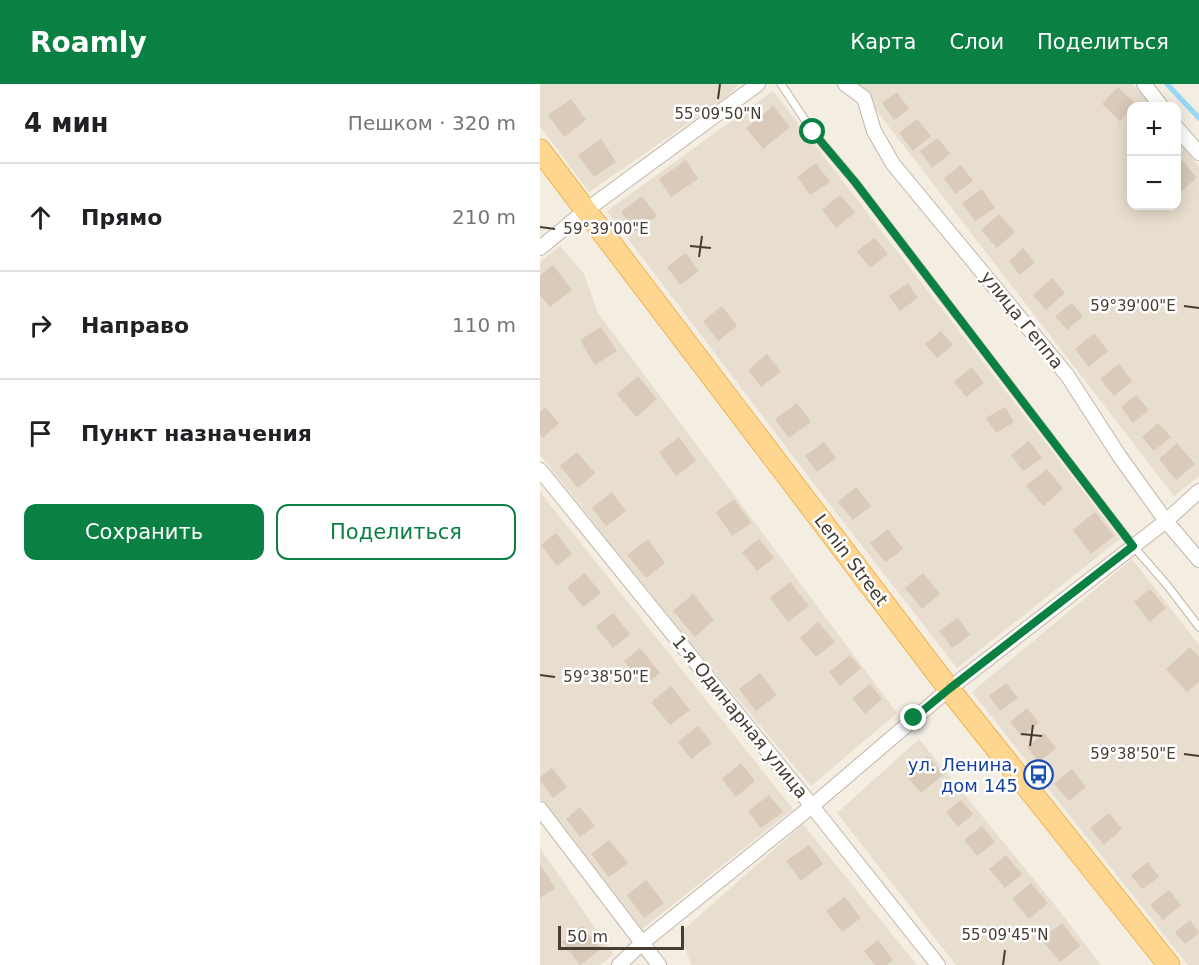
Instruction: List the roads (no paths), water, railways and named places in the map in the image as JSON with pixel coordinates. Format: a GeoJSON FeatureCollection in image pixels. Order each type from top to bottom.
{"type":"FeatureCollection","features":[{"type":"Feature","properties":{"kind":"main road","name":"Lenin Street"},"geometry":{"type":"LineString","coordinates":[[540,150],[949,689],[1169,965]]}},
{"type":"Feature","properties":{"kind":"street"},"geometry":{"type":"LineString","coordinates":[[540,248],[585,211],[759,84]]}},
{"type":"Feature","properties":{"kind":"street","name":"улица Геппа"},"geometry":{"type":"LineString","coordinates":[[845,84],[864,98],[874,131],[893,164],[1067,375],[1120,457],[1166,521],[1199,560]]}},
{"type":"Feature","properties":{"kind":"street"},"geometry":{"type":"LineString","coordinates":[[1144,84],[1158,102]]}},
{"type":"Feature","properties":{"kind":"street"},"geometry":{"type":"LineString","coordinates":[[1181,133],[1199,153]]}},
{"type":"Feature","properties":{"kind":"street","name":"1-я Одинарная улица"},"geometry":{"type":"LineString","coordinates":[[540,470],[938,965]]}},
{"type":"Feature","properties":{"kind":"street"},"geometry":{"type":"LineString","coordinates":[[619,965],[642,943],[812,806],[949,689],[1166,521],[1199,491]]}},
{"type":"Feature","properties":{"kind":"street"},"geometry":{"type":"LineString","coordinates":[[540,809],[659,965]]}},
{"type":"Feature","properties":{"kind":"lane"},"geometry":{"type":"LineString","coordinates":[[781,84],[813,132],[855,182],[1133,546],[1199,627]]}},
{"type":"Feature","properties":{"kind":"waterway"},"geometry":{"type":"LineString","coordinates":[[1167,84],[1199,118]]}},
{"type":"Feature","properties":{"kind":"place","name":"ул. Ленина, дом 145"},"geometry":{"type":"Point","coordinates":[1039,775]}}]}
